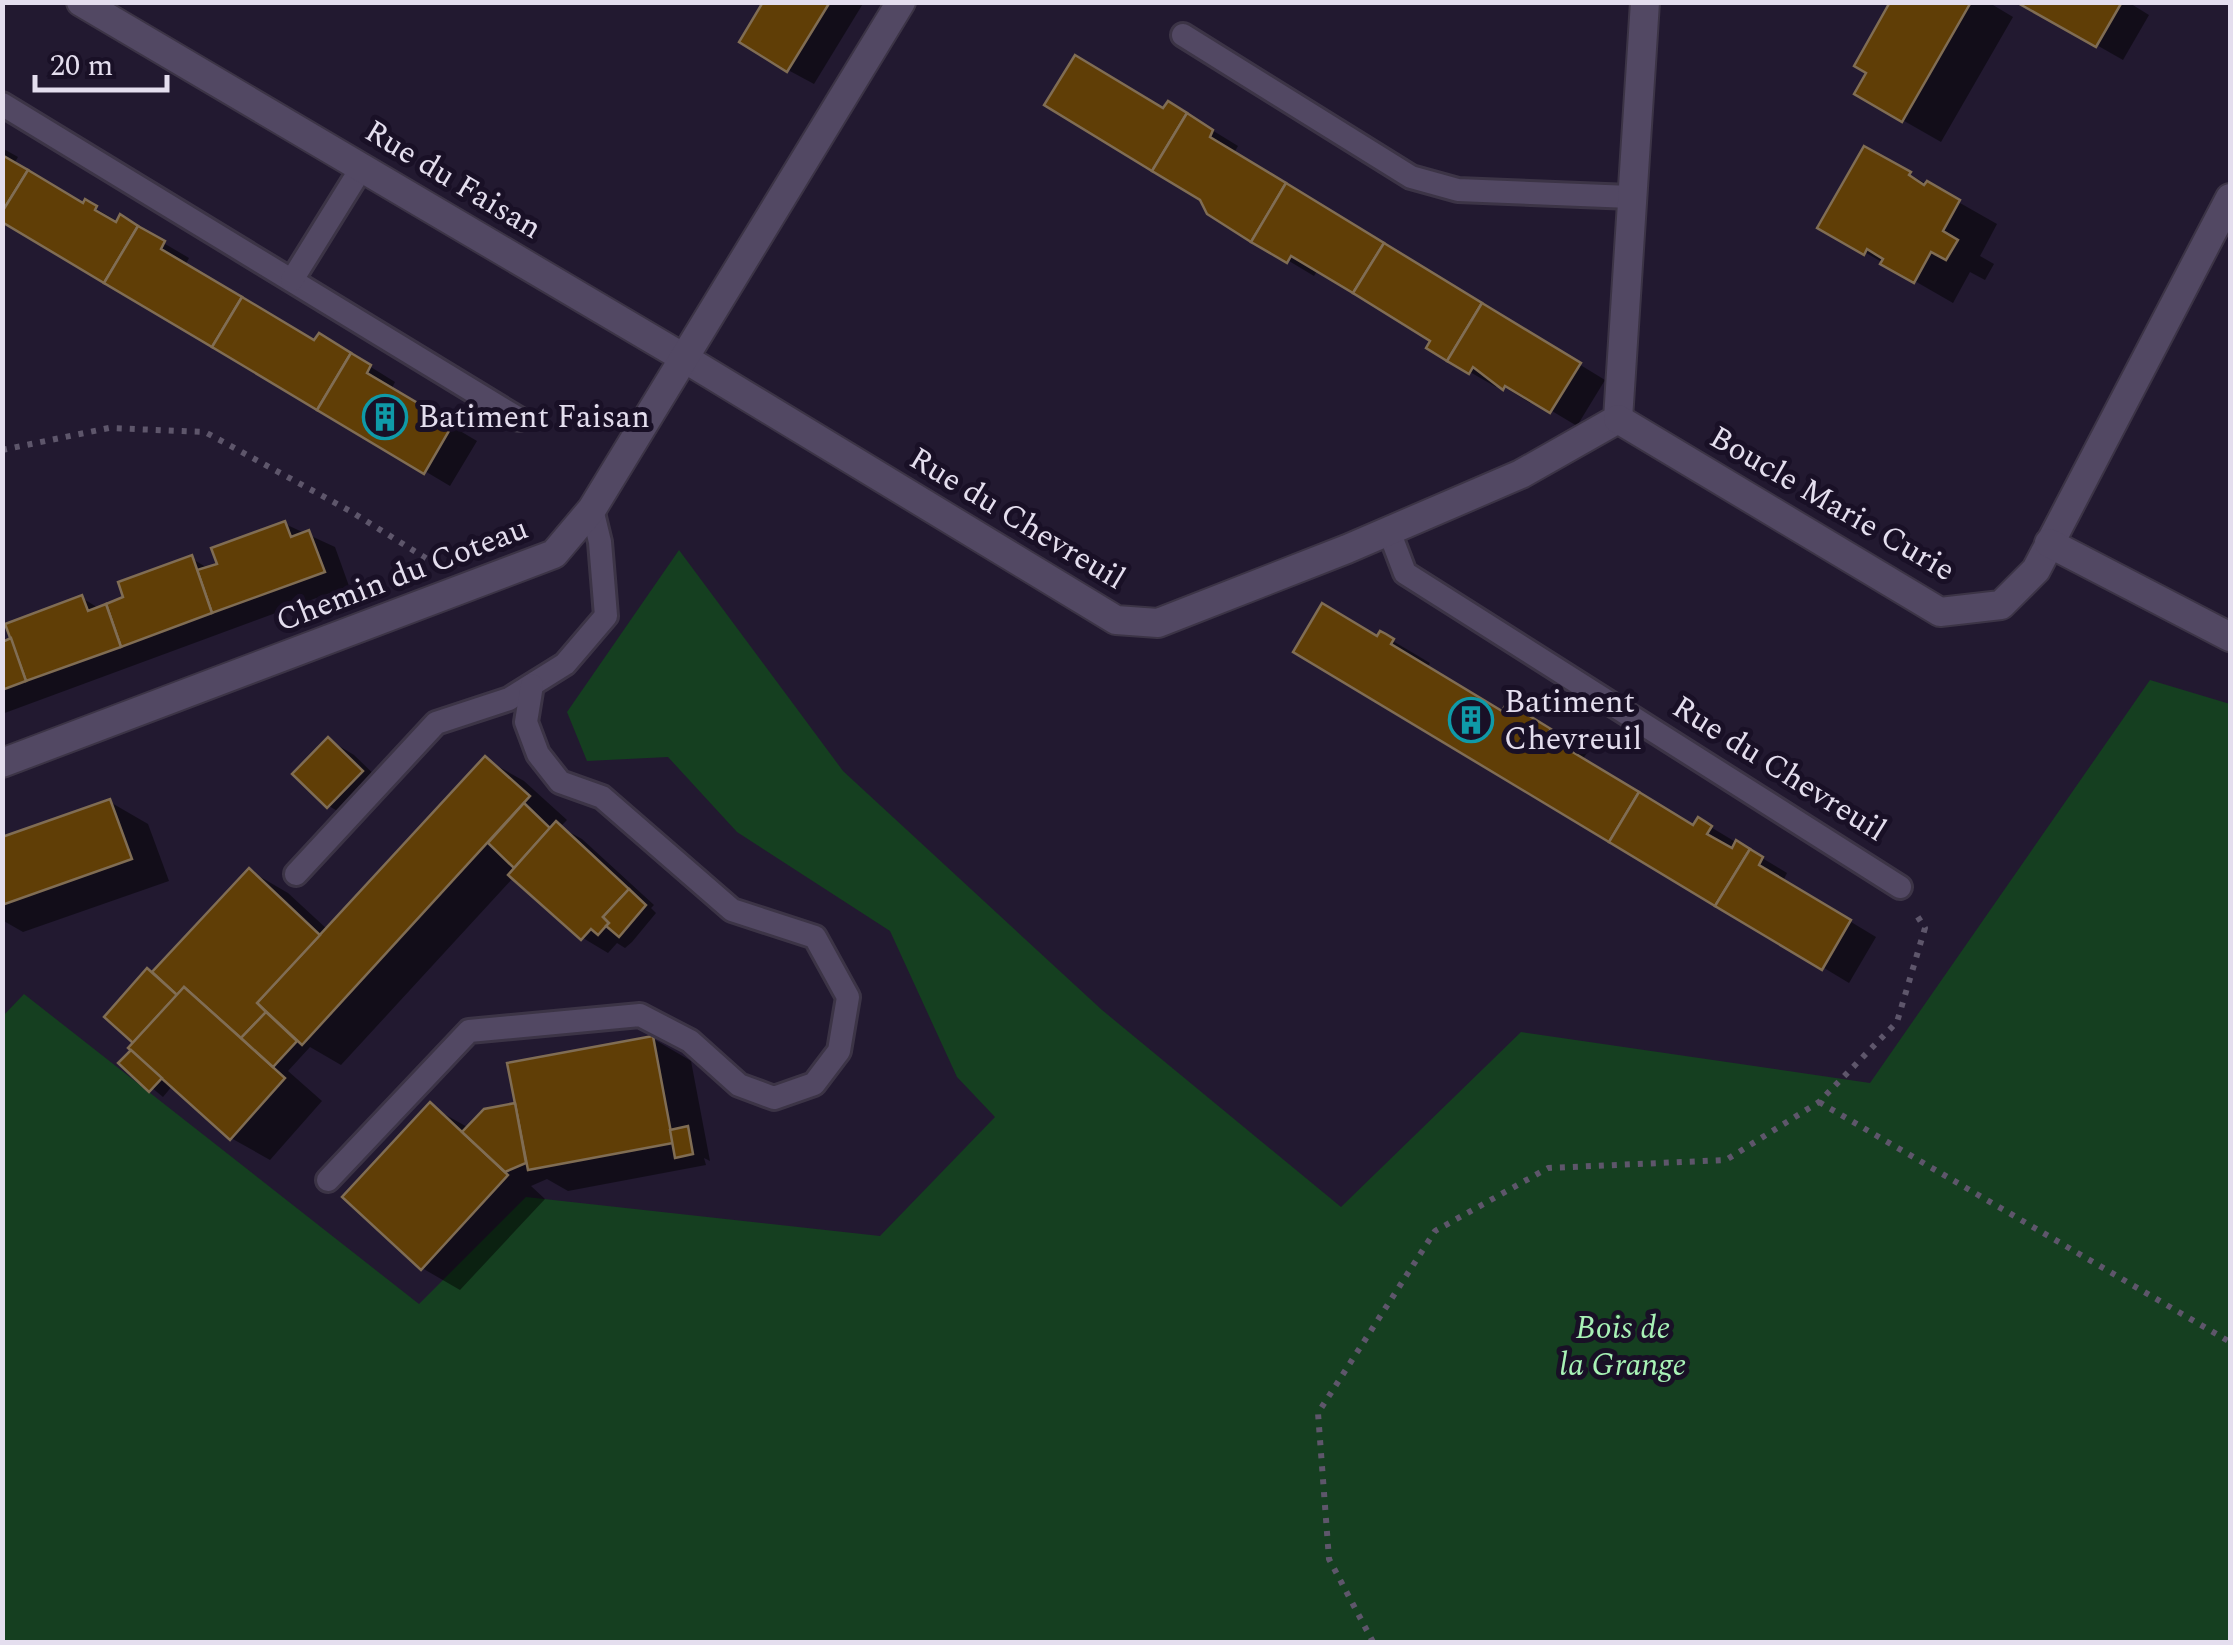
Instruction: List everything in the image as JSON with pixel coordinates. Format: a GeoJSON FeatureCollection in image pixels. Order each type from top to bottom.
{"type":"FeatureCollection","features":[{"type":"Feature","properties":{"kind":"street","name":"Rue du Faisan"},"geometry":{"type":"LineString","coordinates":[[82,2],[684,358]]}},
{"type":"Feature","properties":{"kind":"street","name":"Chemin du Coteau"},"geometry":{"type":"LineString","coordinates":[[2,763],[554,554],[592,509],[901,2]]}},
{"type":"Feature","properties":{"kind":"street"},"geometry":{"type":"LineString","coordinates":[[1618,418],[1645,2]]}},
{"type":"Feature","properties":{"kind":"street","name":"Boucle Marie Curie"},"geometry":{"type":"LineString","coordinates":[[1618,418],[1940,612],[2000,606],[2036,570],[2230,198]]}},
{"type":"Feature","properties":{"kind":"street","name":"Rue du Chevreuil"},"geometry":{"type":"LineString","coordinates":[[684,358],[1116,620],[1158,622],[1389,531],[1521,474],[1618,418]]}},
{"type":"Feature","properties":{"kind":"street"},"geometry":{"type":"LineString","coordinates":[[2049,544],[2230,637]]}},
{"type":"Feature","properties":{"kind":"lane"},"geometry":{"type":"LineString","coordinates":[[1183,35],[1412,176],[1458,190],[1631,197]]}},
{"type":"Feature","properties":{"kind":"lane"},"geometry":{"type":"LineString","coordinates":[[2,104],[519,419]]}},
{"type":"Feature","properties":{"kind":"lane"},"geometry":{"type":"LineString","coordinates":[[292,280],[362,167]]}},
{"type":"Feature","properties":{"kind":"lane"},"geometry":{"type":"LineString","coordinates":[[296,874],[436,722],[509,700],[565,664],[606,616],[600,542],[592,509]]}},
{"type":"Feature","properties":{"kind":"lane","name":"Rue du Chevreuil"},"geometry":{"type":"LineString","coordinates":[[1389,531],[1405,574],[1900,887]]}},
{"type":"Feature","properties":{"kind":"lane"},"geometry":{"type":"LineString","coordinates":[[328,1180],[469,1030],[640,1016],[690,1041],[739,1086],[774,1098],[814,1084],[839,1051],[848,996],[814,937],[732,910],[602,797],[560,782],[538,754],[526,722],[532,685]]}},
{"type":"Feature","properties":{"kind":"path"},"geometry":{"type":"LineString","coordinates":[[2,450],[109,428],[205,432],[442,568]]}},
{"type":"Feature","properties":{"kind":"path"},"geometry":{"type":"LineString","coordinates":[[1372,1642],[1330,1560],[1318,1413],[1435,1231],[1548,1168],[1726,1160],[1818,1102],[1897,1022],[1925,928],[1900,887]]}},
{"type":"Feature","properties":{"kind":"path"},"geometry":{"type":"LineString","coordinates":[[1818,1102],[2230,1342]]}},
{"type":"Feature","properties":{"kind":"green space","name":"Bois de la Grange"},"geometry":{"type":"Polygon","coordinates":[[[679,550],[843,771],[1102,1010],[1341,1207],[1521,1032],[1870,1083],[2150,680],[2230,704],[2230,1642],[3,1642],[2,1017],[24,994],[419,1304],[526,1197],[880,1236],[995,1117],[957,1077],[890,931],[737,832],[668,757],[587,761],[567,712],[679,550]]]}},
{"type":"Feature","properties":{"kind":"building"},"geometry":{"type":"Polygon","coordinates":[[[763,2],[830,2],[787,72],[739,42],[763,2]]]}},
{"type":"Feature","properties":{"kind":"building"},"geometry":{"type":"Polygon","coordinates":[[[1890,2],[1971,2],[1902,122],[1854,94],[1866,73],[1854,66],[1890,2]]]}},
{"type":"Feature","properties":{"kind":"building"},"geometry":{"type":"Polygon","coordinates":[[[2016,2],[2122,2],[2096,47],[2016,2]]]}},
{"type":"Feature","properties":{"kind":"building"},"geometry":{"type":"Polygon","coordinates":[[[1075,55],[1163,108],[1168,101],[1187,113],[1152,171],[1044,105],[1075,55]]]}},
{"type":"Feature","properties":{"kind":"building"},"geometry":{"type":"Polygon","coordinates":[[[1187,113],[1213,130],[1210,137],[1286,183],[1251,242],[1207,214],[1200,200],[1152,171],[1187,113]]]}},
{"type":"Feature","properties":{"kind":"building"},"geometry":{"type":"Polygon","coordinates":[[[1864,146],[1911,172],[1909,175],[1924,185],[1927,181],[1960,200],[1943,231],[1958,240],[1946,260],[1931,252],[1914,283],[1880,264],[1883,259],[1867,249],[1864,255],[1817,228],[1864,146]]]}},
{"type":"Feature","properties":{"kind":"building"},"geometry":{"type":"Polygon","coordinates":[[[2,155],[28,170],[2,212],[2,155]]]}},
{"type":"Feature","properties":{"kind":"building"},"geometry":{"type":"Polygon","coordinates":[[[28,170],[83,203],[85,199],[97,206],[95,210],[116,222],[120,214],[138,226],[104,283],[2,222],[2,212],[28,170]]]}},
{"type":"Feature","properties":{"kind":"building"},"geometry":{"type":"Polygon","coordinates":[[[1286,183],[1384,243],[1353,293],[1291,256],[1287,263],[1251,242],[1286,183]]]}},
{"type":"Feature","properties":{"kind":"building"},"geometry":{"type":"Polygon","coordinates":[[[138,226],[165,241],[161,249],[242,297],[212,347],[104,283],[138,226]]]}},
{"type":"Feature","properties":{"kind":"building"},"geometry":{"type":"Polygon","coordinates":[[[1384,243],[1482,303],[1447,361],[1426,348],[1430,341],[1353,293],[1384,243]]]}},
{"type":"Feature","properties":{"kind":"building"},"geometry":{"type":"Polygon","coordinates":[[[242,297],[314,340],[319,333],[351,353],[317,410],[212,347],[242,297]]]}},
{"type":"Feature","properties":{"kind":"building"},"geometry":{"type":"Polygon","coordinates":[[[1482,303],[1581,363],[1550,413],[1505,386],[1503,390],[1473,367],[1469,374],[1447,361],[1482,303]]]}},
{"type":"Feature","properties":{"kind":"building","name":"Batiment Faisan"},"geometry":{"type":"Polygon","coordinates":[[[351,353],[371,365],[367,373],[453,424],[424,474],[317,410],[351,353]]]}},
{"type":"Feature","properties":{"kind":"building"},"geometry":{"type":"Polygon","coordinates":[[[285,521],[291,537],[309,530],[325,572],[212,613],[197,570],[217,564],[211,548],[285,521]]]}},
{"type":"Feature","properties":{"kind":"building"},"geometry":{"type":"Polygon","coordinates":[[[192,555],[212,613],[121,647],[106,604],[123,597],[118,582],[192,555]]]}},
{"type":"Feature","properties":{"kind":"building"},"geometry":{"type":"Polygon","coordinates":[[[82,595],[88,611],[106,604],[121,647],[26,681],[5,624],[82,595]]]}},
{"type":"Feature","properties":{"kind":"building","name":"Batiment Chevreuil"},"geometry":{"type":"Polygon","coordinates":[[[1322,603],[1377,636],[1380,631],[1386,634],[1394,639],[1391,644],[1502,711],[1507,702],[1551,729],[1546,736],[1639,792],[1609,842],[1293,652],[1322,603]]]}},
{"type":"Feature","properties":{"kind":"building"},"geometry":{"type":"Polygon","coordinates":[[[11,638],[26,681],[2,690],[2,642],[11,638]]]}},
{"type":"Feature","properties":{"kind":"building"},"geometry":{"type":"Polygon","coordinates":[[[328,737],[363,771],[327,808],[292,774],[328,737]]]}},
{"type":"Feature","properties":{"kind":"building"},"geometry":{"type":"Polygon","coordinates":[[[485,756],[530,796],[302,1045],[257,1003],[485,756]]]}},
{"type":"Feature","properties":{"kind":"building"},"geometry":{"type":"Polygon","coordinates":[[[1639,792],[1693,825],[1698,817],[1712,826],[1707,834],[1732,848],[1736,840],[1750,849],[1715,906],[1609,842],[1639,792]]]}},
{"type":"Feature","properties":{"kind":"building"},"geometry":{"type":"Polygon","coordinates":[[[110,799],[132,859],[2,905],[2,837],[110,799]]]}},
{"type":"Feature","properties":{"kind":"building"},"geometry":{"type":"Polygon","coordinates":[[[524,803],[550,828],[514,868],[488,843],[524,803]]]}},
{"type":"Feature","properties":{"kind":"building"},"geometry":{"type":"Polygon","coordinates":[[[556,821],[629,889],[603,917],[609,923],[598,935],[591,929],[581,940],[508,875],[556,821]]]}},
{"type":"Feature","properties":{"kind":"building"},"geometry":{"type":"Polygon","coordinates":[[[1750,849],[1763,857],[1759,865],[1851,920],[1822,970],[1715,906],[1750,849]]]}},
{"type":"Feature","properties":{"kind":"building"},"geometry":{"type":"Polygon","coordinates":[[[249,868],[320,935],[257,1003],[266,1012],[241,1038],[184,987],[177,995],[152,972],[249,868]]]}},
{"type":"Feature","properties":{"kind":"building"},"geometry":{"type":"Polygon","coordinates":[[[629,889],[646,905],[619,937],[606,926],[609,923],[603,917],[629,889]]]}},
{"type":"Feature","properties":{"kind":"building"},"geometry":{"type":"Polygon","coordinates":[[[147,968],[177,995],[133,1043],[104,1017],[147,968]]]}},
{"type":"Feature","properties":{"kind":"building"},"geometry":{"type":"Polygon","coordinates":[[[184,987],[285,1078],[230,1140],[128,1048],[184,987]]]}},
{"type":"Feature","properties":{"kind":"building"},"geometry":{"type":"Polygon","coordinates":[[[266,1012],[297,1041],[273,1067],[241,1038],[266,1012]]]}},
{"type":"Feature","properties":{"kind":"building"},"geometry":{"type":"Polygon","coordinates":[[[653,1036],[673,1143],[528,1170],[507,1063],[653,1036]]]}},
{"type":"Feature","properties":{"kind":"building"},"geometry":{"type":"Polygon","coordinates":[[[131,1050],[162,1078],[149,1092],[118,1063],[131,1050]]]}},
{"type":"Feature","properties":{"kind":"building"},"geometry":{"type":"Polygon","coordinates":[[[430,1102],[508,1175],[421,1270],[342,1197],[430,1102]]]}},
{"type":"Feature","properties":{"kind":"building"},"geometry":{"type":"Polygon","coordinates":[[[515,1103],[526,1163],[505,1172],[462,1132],[484,1109],[515,1103]]]}},
{"type":"Feature","properties":{"kind":"building"},"geometry":{"type":"Polygon","coordinates":[[[688,1126],[693,1154],[675,1158],[670,1130],[688,1126]]]}},
{"type":"Feature","properties":{"kind":"place","name":"Batiment Faisan"},"geometry":{"type":"Point","coordinates":[385,417]}},
{"type":"Feature","properties":{"kind":"place","name":"Batiment Chevreuil"},"geometry":{"type":"Point","coordinates":[1471,720]}}]}
